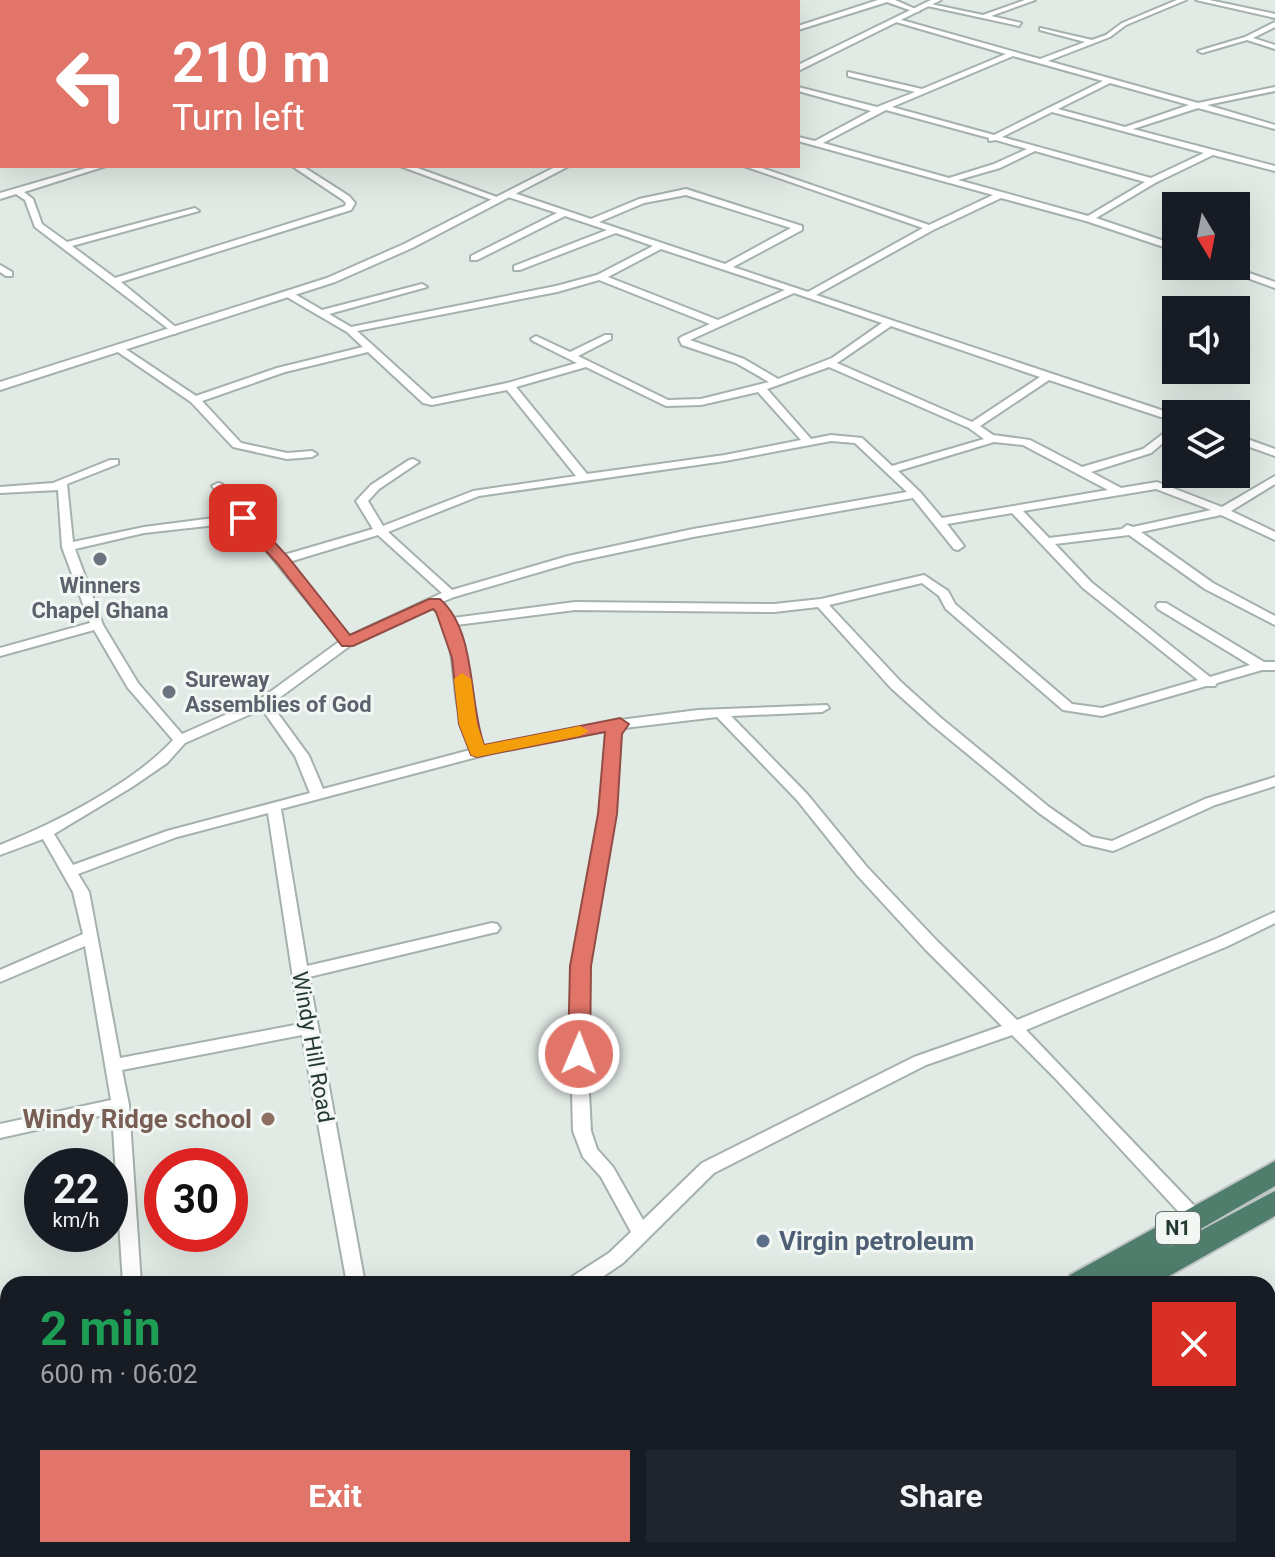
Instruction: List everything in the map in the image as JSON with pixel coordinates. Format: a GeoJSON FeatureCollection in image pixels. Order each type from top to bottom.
{"type":"FeatureCollection","features":[{"type":"Feature","properties":{"kind":"highway","name":"N1"},"geometry":{"type":"LineString","coordinates":[[1094,1276],[1275,1172]]}},
{"type":"Feature","properties":{"kind":"highway","name":"N1"},"geometry":{"type":"LineString","coordinates":[[1143,1276],[1275,1202]]}},
{"type":"Feature","properties":{"kind":"street"},"geometry":{"type":"LineString","coordinates":[[800,27],[887,0],[917,11]]}},
{"type":"Feature","properties":{"kind":"street"},"geometry":{"type":"LineString","coordinates":[[800,67],[937,0]]}},
{"type":"Feature","properties":{"kind":"street"},"geometry":{"type":"LineString","coordinates":[[982,17],[1032,0]]}},
{"type":"Feature","properties":{"kind":"street"},"geometry":{"type":"LineString","coordinates":[[1041,61],[1093,42],[1124,24],[1183,0]]}},
{"type":"Feature","properties":{"kind":"street"},"geometry":{"type":"LineString","coordinates":[[1199,0],[1275,16]]}},
{"type":"Feature","properties":{"kind":"street"},"geometry":{"type":"LineString","coordinates":[[926,5],[1019,24]]}},
{"type":"Feature","properties":{"kind":"street"},"geometry":{"type":"LineString","coordinates":[[898,21],[1275,127]]}},
{"type":"Feature","properties":{"kind":"street"},"geometry":{"type":"LineString","coordinates":[[1202,51],[1247,38],[1275,24]]}},
{"type":"Feature","properties":{"kind":"street"},"geometry":{"type":"LineString","coordinates":[[1042,29],[1093,42]]}},
{"type":"Feature","properties":{"kind":"street"},"geometry":{"type":"LineString","coordinates":[[1247,38],[1275,47]]}},
{"type":"Feature","properties":{"kind":"street"},"geometry":{"type":"LineString","coordinates":[[817,143],[882,108],[1013,53]]}},
{"type":"Feature","properties":{"kind":"street"},"geometry":{"type":"LineString","coordinates":[[851,74],[922,91]]}},
{"type":"Feature","properties":{"kind":"street"},"geometry":{"type":"LineString","coordinates":[[992,139],[1108,81]]}},
{"type":"Feature","properties":{"kind":"street"},"geometry":{"type":"LineString","coordinates":[[800,89],[1152,181]]}},
{"type":"Feature","properties":{"kind":"street"},"geometry":{"type":"LineString","coordinates":[[1127,128],[1198,105],[1275,89]]}},
{"type":"Feature","properties":{"kind":"street"},"geometry":{"type":"LineString","coordinates":[[1054,110],[1275,169]]}},
{"type":"Feature","properties":{"kind":"street"},"geometry":{"type":"LineString","coordinates":[[800,139],[1089,219],[1162,243]]}},
{"type":"Feature","properties":{"kind":"street"},"geometry":{"type":"LineString","coordinates":[[947,181],[997,166],[1033,149]]}},
{"type":"Feature","properties":{"kind":"street"},"geometry":{"type":"LineString","coordinates":[[1089,219],[1152,181],[1212,152]]}},
{"type":"Feature","properties":{"kind":"street"},"geometry":{"type":"LineString","coordinates":[[0,196],[95,168]]}},
{"type":"Feature","properties":{"kind":"street"},"geometry":{"type":"LineString","coordinates":[[114,281],[348,208],[351,203],[346,198],[299,168]]}},
{"type":"Feature","properties":{"kind":"street"},"geometry":{"type":"LineString","coordinates":[[410,168],[498,199]]}},
{"type":"Feature","properties":{"kind":"street"},"geometry":{"type":"LineString","coordinates":[[0,386],[290,295],[408,246],[560,168]]}},
{"type":"Feature","properties":{"kind":"street"},"geometry":{"type":"LineString","coordinates":[[754,168],[930,228]]}},
{"type":"Feature","properties":{"kind":"street"},"geometry":{"type":"LineString","coordinates":[[18,191],[29,199],[38,225],[175,331]]}},
{"type":"Feature","properties":{"kind":"street"},"geometry":{"type":"LineString","coordinates":[[593,221],[642,201],[686,192],[799,228],[726,267]]}},
{"type":"Feature","properties":{"kind":"street"},"geometry":{"type":"LineString","coordinates":[[511,195],[1162,414]]}},
{"type":"Feature","properties":{"kind":"street"},"geometry":{"type":"LineString","coordinates":[[809,295],[930,228],[1000,195]]}},
{"type":"Feature","properties":{"kind":"street"},"geometry":{"type":"LineString","coordinates":[[65,245],[195,211]]}},
{"type":"Feature","properties":{"kind":"street"},"geometry":{"type":"LineString","coordinates":[[474,258],[566,212]]}},
{"type":"Feature","properties":{"kind":"street"},"geometry":{"type":"LineString","coordinates":[[517,268],[616,230]]}},
{"type":"Feature","properties":{"kind":"street"},"geometry":{"type":"LineString","coordinates":[[350,330],[482,306],[600,277],[661,245]]}},
{"type":"Feature","properties":{"kind":"street"},"geometry":{"type":"LineString","coordinates":[[1250,276],[1275,285]]}},
{"type":"Feature","properties":{"kind":"street"},"geometry":{"type":"LineString","coordinates":[[600,277],[718,324]]}},
{"type":"Feature","properties":{"kind":"street"},"geometry":{"type":"LineString","coordinates":[[324,312],[422,287]]}},
{"type":"Feature","properties":{"kind":"street"},"geometry":{"type":"LineString","coordinates":[[775,381],[740,361],[714,355],[686,343],[684,339],[794,290]]}},
{"type":"Feature","properties":{"kind":"street"},"geometry":{"type":"LineString","coordinates":[[290,295],[324,312],[350,330],[427,401],[509,386],[586,364]]}},
{"type":"Feature","properties":{"kind":"street"},"geometry":{"type":"LineString","coordinates":[[536,339],[675,405],[760,388],[829,363],[889,323]]}},
{"type":"Feature","properties":{"kind":"street"},"geometry":{"type":"LineString","coordinates":[[571,355],[608,337]]}},
{"type":"Feature","properties":{"kind":"street"},"geometry":{"type":"LineString","coordinates":[[195,400],[281,370],[370,348]]}},
{"type":"Feature","properties":{"kind":"street"},"geometry":{"type":"LineString","coordinates":[[120,350],[195,400],[237,445],[287,456],[312,454]]}},
{"type":"Feature","properties":{"kind":"street"},"geometry":{"type":"LineString","coordinates":[[829,363],[973,426],[990,438],[1026,442],[1118,491]]}},
{"type":"Feature","properties":{"kind":"street"},"geometry":{"type":"LineString","coordinates":[[973,426],[1048,376]]}},
{"type":"Feature","properties":{"kind":"street"},"geometry":{"type":"LineString","coordinates":[[509,386],[585,479]]}},
{"type":"Feature","properties":{"kind":"street"},"geometry":{"type":"LineString","coordinates":[[760,388],[807,441]]}},
{"type":"Feature","properties":{"kind":"street"},"geometry":{"type":"LineString","coordinates":[[891,470],[989,441],[990,438]]}},
{"type":"Feature","properties":{"kind":"street"},"geometry":{"type":"LineString","coordinates":[[1081,471],[1147,451],[1162,439]]}},
{"type":"Feature","properties":{"kind":"street"},"geometry":{"type":"LineString","coordinates":[[282,560],[380,531],[477,493],[725,458],[807,441],[858,440],[916,494],[958,546]]}},
{"type":"Feature","properties":{"kind":"street"},"geometry":{"type":"LineString","coordinates":[[1250,443],[1275,453]]}},
{"type":"Feature","properties":{"kind":"street"},"geometry":{"type":"LineString","coordinates":[[0,490],[58,484],[114,462]]}},
{"type":"Feature","properties":{"kind":"street"},"geometry":{"type":"LineString","coordinates":[[413,462],[375,487],[362,501],[380,531],[450,594]]}},
{"type":"Feature","properties":{"kind":"street"},"geometry":{"type":"LineString","coordinates":[[1046,542],[1131,531],[1223,511],[1275,479]]}},
{"type":"Feature","properties":{"kind":"street"},"geometry":{"type":"LineString","coordinates":[[58,484],[65,491],[68,547],[97,625],[133,685],[180,740]]}},
{"type":"Feature","properties":{"kind":"street"},"geometry":{"type":"LineString","coordinates":[[940,522],[1157,485],[1275,536]]}},
{"type":"Feature","properties":{"kind":"street"},"geometry":{"type":"LineString","coordinates":[[218,486],[347,642]]}},
{"type":"Feature","properties":{"kind":"street"},"geometry":{"type":"LineString","coordinates":[[0,850],[46,832],[127,784],[162,760],[180,740],[264,703],[347,642],[450,594],[572,559],[693,533],[916,494]]}},
{"type":"Feature","properties":{"kind":"street"},"geometry":{"type":"LineString","coordinates":[[1014,509],[1087,585],[1210,683]]}},
{"type":"Feature","properties":{"kind":"street"},"geometry":{"type":"LineString","coordinates":[[68,547],[144,530],[243,518]]}},
{"type":"Feature","properties":{"kind":"street"},"geometry":{"type":"LineString","coordinates":[[1120,524],[1209,586],[1275,621]]}},
{"type":"Feature","properties":{"kind":"street"},"geometry":{"type":"LineString","coordinates":[[448,622],[575,606],[734,609],[821,603],[915,579],[931,581],[944,594],[950,606],[1068,707],[1086,712],[1102,712],[1268,666]]}},
{"type":"Feature","properties":{"kind":"street"},"geometry":{"type":"LineString","coordinates":[[435,602],[444,611],[461,658],[468,724],[477,751]]}},
{"type":"Feature","properties":{"kind":"street"},"geometry":{"type":"LineString","coordinates":[[821,603],[896,685],[936,721],[1044,810],[1088,841],[1113,846],[1210,802],[1275,781]]}},
{"type":"Feature","properties":{"kind":"street"},"geometry":{"type":"LineString","coordinates":[[1162,606],[1268,666]]}},
{"type":"Feature","properties":{"kind":"street"},"geometry":{"type":"LineString","coordinates":[[0,652],[97,625]]}},
{"type":"Feature","properties":{"kind":"street"},"geometry":{"type":"LineString","coordinates":[[264,703],[302,756],[317,793]]}},
{"type":"Feature","properties":{"kind":"street"},"geometry":{"type":"LineString","coordinates":[[68,872],[172,834],[477,751],[620,724],[720,713],[822,708]]}},
{"type":"Feature","properties":{"kind":"street"},"geometry":{"type":"LineString","coordinates":[[720,713],[802,797],[862,871],[921,934],[1195,1218]]}},
{"type":"Feature","properties":{"kind":"street"},"geometry":{"type":"LineString","coordinates":[[620,724],[613,734],[608,814],[581,966],[579,1069],[582,1131],[589,1152],[607,1172],[640,1232]]}},
{"type":"Feature","properties":{"kind":"street","name":"Windy Hill Road"},"geometry":{"type":"LineString","coordinates":[[274,808],[309,1028],[355,1276]]}},
{"type":"Feature","properties":{"kind":"street"},"geometry":{"type":"LineString","coordinates":[[46,832],[81,892],[91,937],[120,1105],[131,1276]]}},
{"type":"Feature","properties":{"kind":"street"},"geometry":{"type":"LineString","coordinates":[[589,1276],[616,1258],[708,1168],[920,1061],[1014,1028],[1223,942],[1275,917]]}},
{"type":"Feature","properties":{"kind":"street"},"geometry":{"type":"LineString","coordinates":[[300,973],[492,928]]}},
{"type":"Feature","properties":{"kind":"street"},"geometry":{"type":"LineString","coordinates":[[0,976],[91,937]]}},
{"type":"Feature","properties":{"kind":"street"},"geometry":{"type":"LineString","coordinates":[[113,1066],[309,1028]]}},
{"type":"Feature","properties":{"kind":"street"},"geometry":{"type":"LineString","coordinates":[[0,1131],[120,1105]]}},
{"type":"Feature","properties":{"kind":"slow traffic"},"geometry":{"type":"LineString","coordinates":[[462,679],[468,724],[477,751],[580,731]]}},
{"type":"Feature","properties":{"kind":"place","name":"Winners Chapel Ghana"},"geometry":{"type":"Point","coordinates":[100,559]}},
{"type":"Feature","properties":{"kind":"place","name":"Sureway Assemblies of God"},"geometry":{"type":"Point","coordinates":[169,692]}},
{"type":"Feature","properties":{"kind":"place","name":"Windy Ridge school"},"geometry":{"type":"Point","coordinates":[268,1119]}},
{"type":"Feature","properties":{"kind":"place","name":"Virgin petroleum"},"geometry":{"type":"Point","coordinates":[763,1241]}},
{"type":"Feature","properties":{"kind":"route"},"geometry":{"type":"LineString","coordinates":[[243,518],[282,560],[347,642],[435,602],[444,611],[453,644],[461,658],[463,699],[477,751],[620,724],[613,734],[608,814],[581,966],[579,1054]]}}]}
